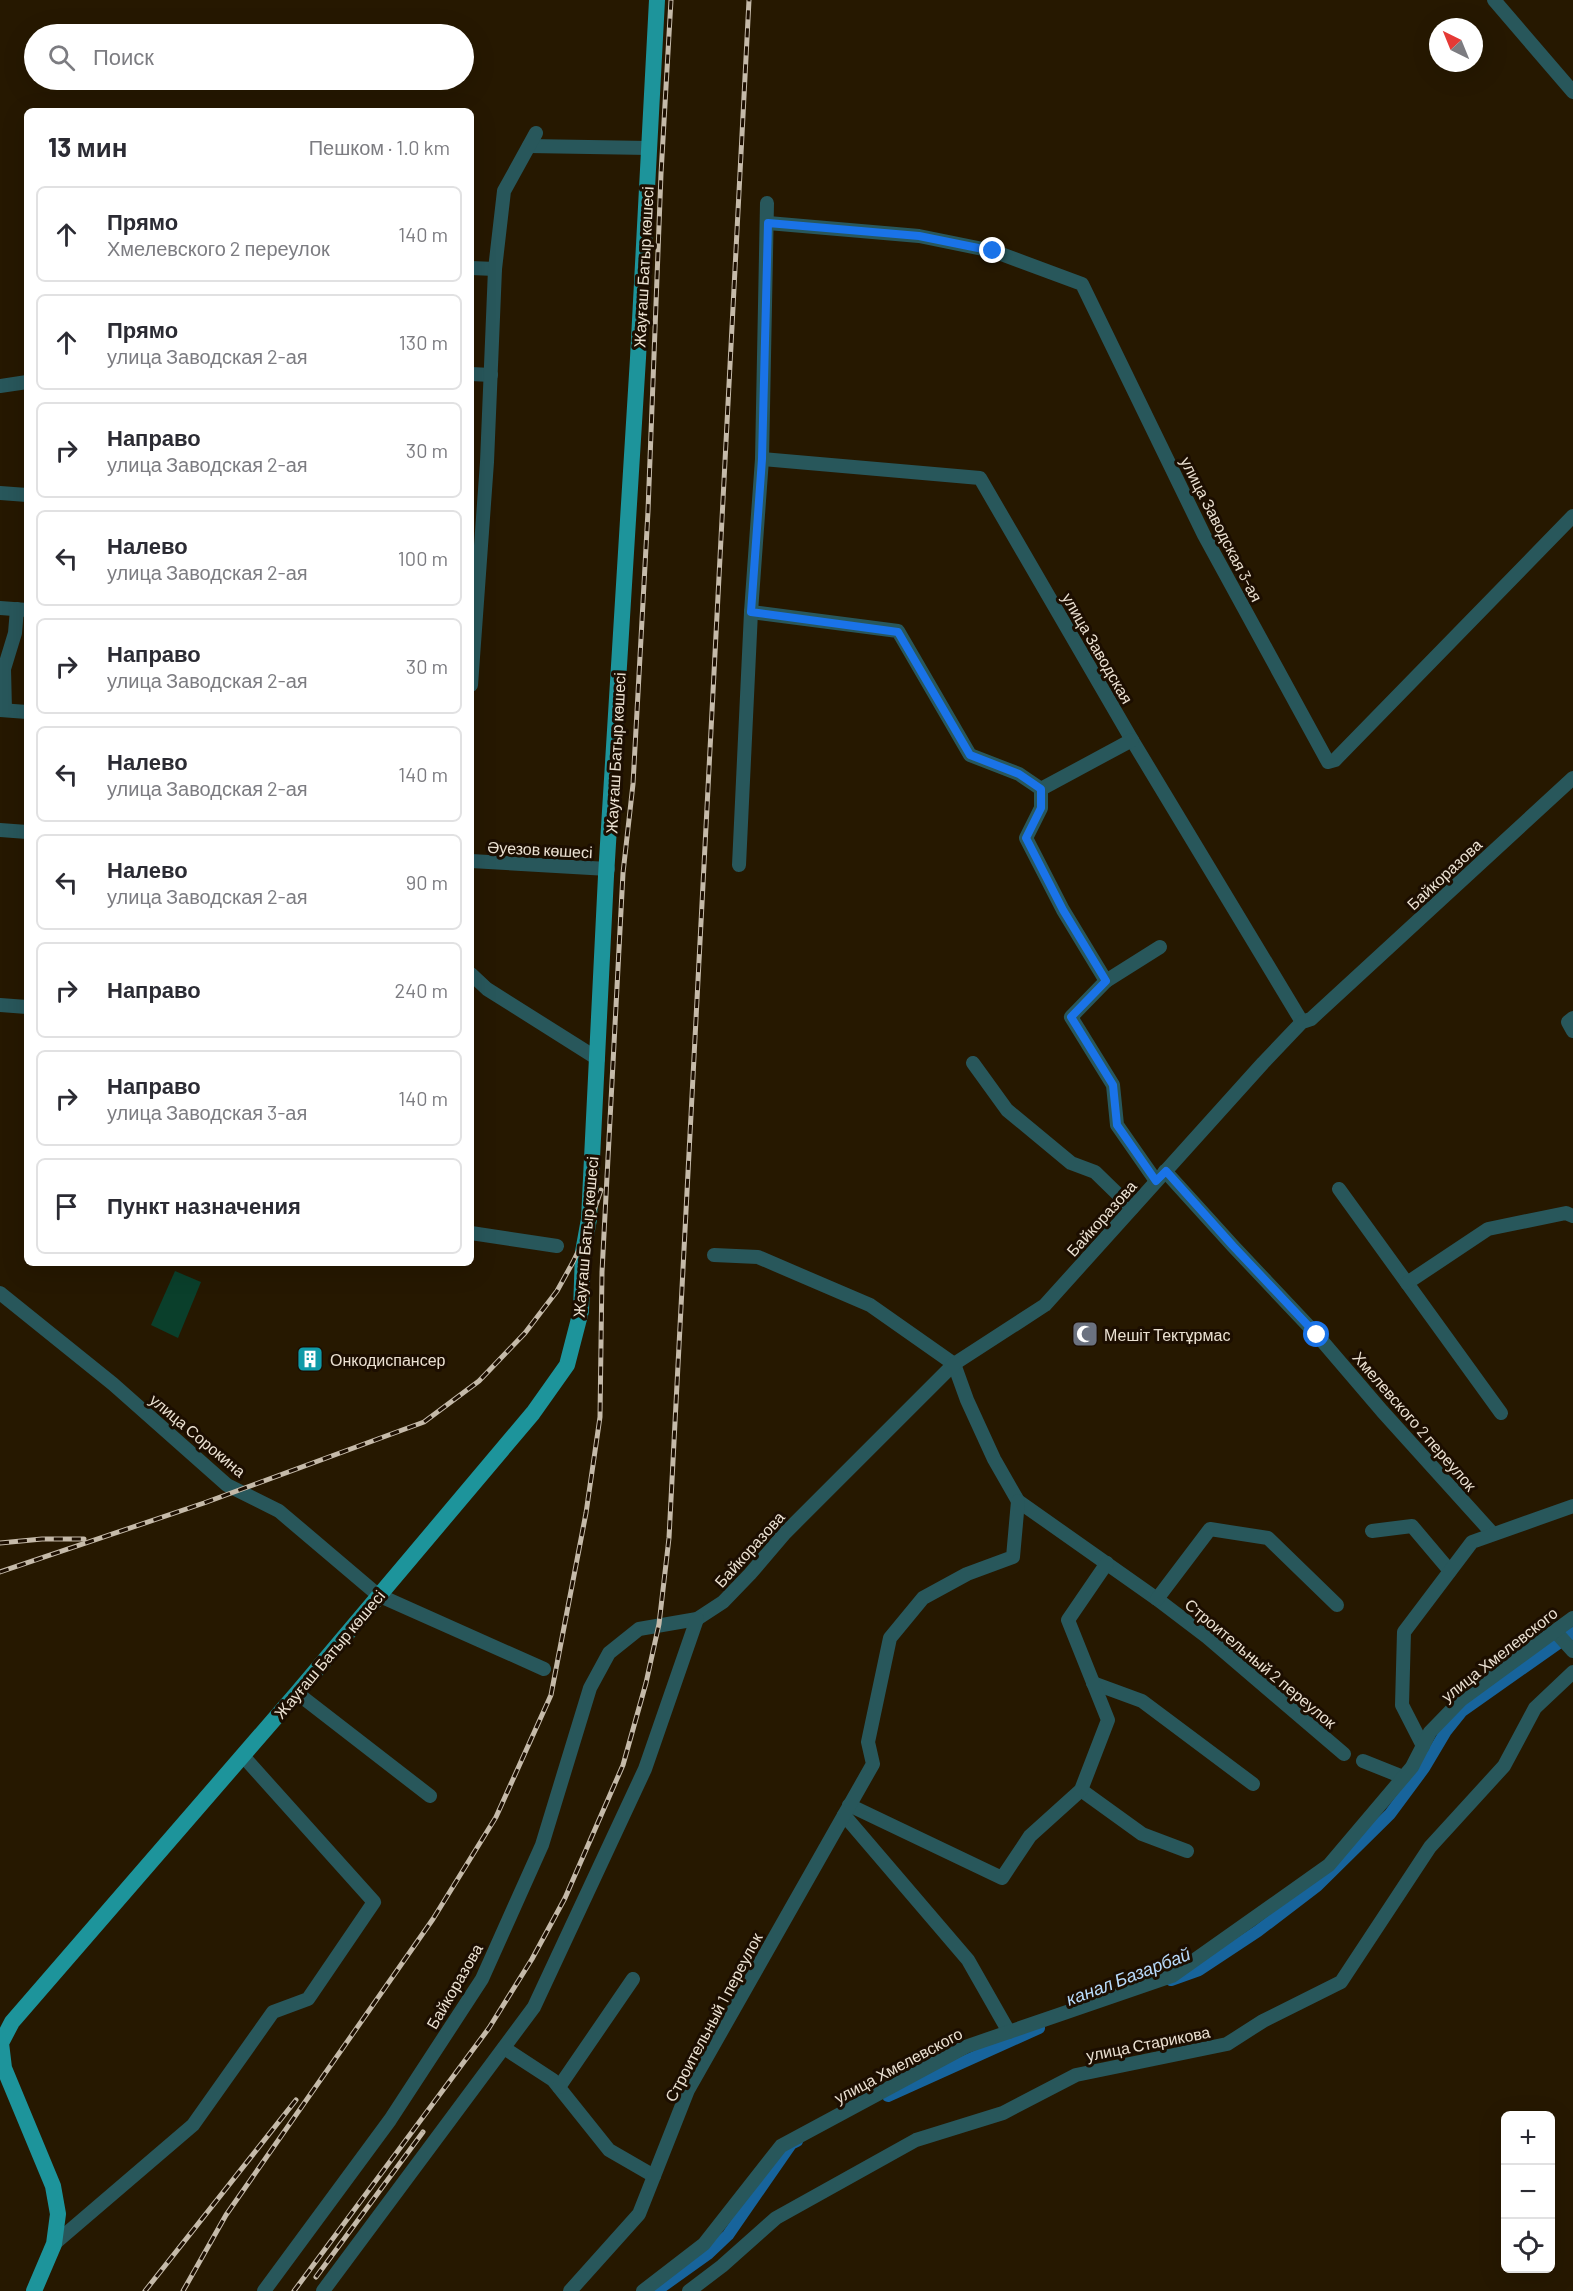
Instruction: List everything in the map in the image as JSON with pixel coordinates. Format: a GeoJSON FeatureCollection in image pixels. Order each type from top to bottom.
{"type":"FeatureCollection","features":[{"type":"Feature","properties":{"kind":"main road","name":"Жауғаш Батыр көшесі"},"geometry":{"type":"LineString","coordinates":[[34,2291],[54,2244],[58,2214],[52,2186],[4,2068],[2,2043],[12,2022],[297,1693],[533,1413],[567,1365],[581,1311],[583,1252],[590,1218],[657,0]]}},
{"type":"Feature","properties":{"kind":"street"},"geometry":{"type":"LineString","coordinates":[[1494,0],[1573,92]]}},
{"type":"Feature","properties":{"kind":"street"},"geometry":{"type":"LineString","coordinates":[[474,607],[477,522],[491,375],[495,269],[504,191],[536,133]]}},
{"type":"Feature","properties":{"kind":"street"},"geometry":{"type":"LineString","coordinates":[[529,146],[649,148]]}},
{"type":"Feature","properties":{"kind":"street"},"geometry":{"type":"LineString","coordinates":[[739,865],[751,612],[762,459],[767,203]]}},
{"type":"Feature","properties":{"kind":"street","name":"улица Заводская 3-ая"},"geometry":{"type":"LineString","coordinates":[[768,223],[919,236],[993,251],[1082,284],[1204,534],[1328,762],[1335,760],[1573,516]]}},
{"type":"Feature","properties":{"kind":"street"},"geometry":{"type":"LineString","coordinates":[[474,267],[495,269]]}},
{"type":"Feature","properties":{"kind":"street"},"geometry":{"type":"LineString","coordinates":[[474,374],[491,375]]}},
{"type":"Feature","properties":{"kind":"street"},"geometry":{"type":"LineString","coordinates":[[0,386],[24,382]]}},
{"type":"Feature","properties":{"kind":"street","name":"улица Заводская"},"geometry":{"type":"LineString","coordinates":[[762,459],[980,478],[1132,740],[1302,1022]]}},
{"type":"Feature","properties":{"kind":"street"},"geometry":{"type":"LineString","coordinates":[[0,493],[24,495]]}},
{"type":"Feature","properties":{"kind":"street"},"geometry":{"type":"LineString","coordinates":[[0,608],[22,609],[4,669],[3,710],[24,712]]}},
{"type":"Feature","properties":{"kind":"street"},"geometry":{"type":"LineString","coordinates":[[751,612],[898,632],[970,755],[1019,774],[1041,789]]}},
{"type":"Feature","properties":{"kind":"street"},"geometry":{"type":"LineString","coordinates":[[1041,789],[1132,740]]}},
{"type":"Feature","properties":{"kind":"street","name":"Байкоразова"},"geometry":{"type":"LineString","coordinates":[[264,2291],[390,2120],[482,1979],[542,1845],[590,1688],[609,1653],[639,1629],[697,1619],[723,1602],[785,1533],[954,1364],[1045,1305],[1302,1022],[1311,1019],[1573,778]]}},
{"type":"Feature","properties":{"kind":"street"},"geometry":{"type":"LineString","coordinates":[[1041,789],[1041,808],[1026,838],[1063,910],[1106,981],[1160,947]]}},
{"type":"Feature","properties":{"kind":"street"},"geometry":{"type":"LineString","coordinates":[[0,830],[24,832]]}},
{"type":"Feature","properties":{"kind":"street","name":"Әуезов көшесі"},"geometry":{"type":"LineString","coordinates":[[474,861],[608,869]]}},
{"type":"Feature","properties":{"kind":"street"},"geometry":{"type":"LineString","coordinates":[[474,977],[487,989],[598,1059]]}},
{"type":"Feature","properties":{"kind":"street","name":"Хмелевского 2 переулок"},"geometry":{"type":"LineString","coordinates":[[1106,981],[1071,1017],[1113,1085],[1117,1125],[1161,1176],[1233,1246],[1311,1328],[1382,1412],[1493,1534]]}},
{"type":"Feature","properties":{"kind":"street"},"geometry":{"type":"LineString","coordinates":[[0,1005],[24,1007]]}},
{"type":"Feature","properties":{"kind":"street"},"geometry":{"type":"LineString","coordinates":[[973,1063],[1007,1110],[1071,1163],[1095,1172],[1132,1208]]}},
{"type":"Feature","properties":{"kind":"street"},"geometry":{"type":"LineString","coordinates":[[1339,1189],[1501,1413]]}},
{"type":"Feature","properties":{"kind":"street"},"geometry":{"type":"LineString","coordinates":[[1407,1283],[1488,1229],[1566,1213],[1573,1216]]}},
{"type":"Feature","properties":{"kind":"street"},"geometry":{"type":"LineString","coordinates":[[474,1233],[557,1246]]}},
{"type":"Feature","properties":{"kind":"street"},"geometry":{"type":"LineString","coordinates":[[714,1255],[758,1257],[870,1305],[954,1364]]}},
{"type":"Feature","properties":{"kind":"street","name":"улица Сорокина"},"geometry":{"type":"LineString","coordinates":[[0,1293],[113,1384],[227,1485],[279,1511],[378,1595],[544,1669]]}},
{"type":"Feature","properties":{"kind":"street","name":"Строительный 2 переулок"},"geometry":{"type":"LineString","coordinates":[[954,1364],[967,1400],[994,1459],[1018,1501],[1157,1599],[1206,1637],[1344,1754]]}},
{"type":"Feature","properties":{"kind":"street","name":"Строительный 1 переулок"},"geometry":{"type":"LineString","coordinates":[[570,2291],[639,2214],[688,2090],[873,1764],[868,1742],[890,1638],[923,1598],[967,1574],[1013,1557],[1018,1501]]}},
{"type":"Feature","properties":{"kind":"street"},"geometry":{"type":"LineString","coordinates":[[1423,1746],[1402,1705],[1404,1632],[1472,1542],[1573,1506]]}},
{"type":"Feature","properties":{"kind":"street"},"geometry":{"type":"LineString","coordinates":[[1372,1531],[1412,1526],[1450,1571]]}},
{"type":"Feature","properties":{"kind":"street"},"geometry":{"type":"LineString","coordinates":[[1157,1599],[1210,1529],[1268,1538],[1337,1605]]}},
{"type":"Feature","properties":{"kind":"street"},"geometry":{"type":"LineString","coordinates":[[847,1810],[1002,1878],[1030,1836],[1081,1790],[1108,1720],[1068,1620],[1107,1563]]}},
{"type":"Feature","properties":{"kind":"street","name":"улица Хмелевского"},"geometry":{"type":"LineString","coordinates":[[643,2291],[704,2244],[781,2146],[965,2047],[1172,1976],[1329,1865],[1412,1767],[1430,1732],[1462,1699],[1573,1618]]}},
{"type":"Feature","properties":{"kind":"street"},"geometry":{"type":"LineString","coordinates":[[323,2291],[534,2007],[645,1769],[697,1619]]}},
{"type":"Feature","properties":{"kind":"street"},"geometry":{"type":"LineString","coordinates":[[1555,1631],[1573,1651]]}},
{"type":"Feature","properties":{"kind":"street","name":"улица Старикова"},"geometry":{"type":"LineString","coordinates":[[689,2291],[722,2266],[776,2218],[916,2140],[1003,2113],[1076,2075],[1227,2044],[1263,2021],[1341,1982],[1430,1847],[1504,1766],[1535,1708],[1573,1672]]}},
{"type":"Feature","properties":{"kind":"street"},"geometry":{"type":"LineString","coordinates":[[1093,1683],[1142,1701],[1253,1784]]}},
{"type":"Feature","properties":{"kind":"street"},"geometry":{"type":"LineString","coordinates":[[297,1693],[430,1796]]}},
{"type":"Feature","properties":{"kind":"street"},"geometry":{"type":"LineString","coordinates":[[54,2244],[193,2125],[273,2012],[308,1999],[374,1902],[243,1756]]}},
{"type":"Feature","properties":{"kind":"street"},"geometry":{"type":"LineString","coordinates":[[1363,1761],[1403,1777]]}},
{"type":"Feature","properties":{"kind":"street"},"geometry":{"type":"LineString","coordinates":[[1081,1790],[1142,1834],[1187,1851]]}},
{"type":"Feature","properties":{"kind":"street"},"geometry":{"type":"LineString","coordinates":[[847,1810],[968,1960],[1009,2032]]}},
{"type":"Feature","properties":{"kind":"street"},"geometry":{"type":"LineString","coordinates":[[559,2087],[633,1979]]}},
{"type":"Feature","properties":{"kind":"street"},"geometry":{"type":"LineString","coordinates":[[504,2048],[553,2080],[609,2150],[654,2176]]}},
{"type":"Feature","properties":{"kind":"green space"},"geometry":{"type":"Polygon","coordinates":[[[175,1271],[201,1282],[178,1338],[151,1325],[175,1271]]]}},
{"type":"Feature","properties":{"kind":"waterway","name":"канал Базарбай"},"geometry":{"type":"LineString","coordinates":[[1171,1980],[1199,1970],[1258,1931],[1317,1886],[1390,1814],[1462,1711],[1573,1633]]}},
{"type":"Feature","properties":{"kind":"waterway","name":"канал Базарбай"},"geometry":{"type":"LineString","coordinates":[[888,2096],[1039,2028]]}},
{"type":"Feature","properties":{"kind":"waterway","name":"канал Базарбай"},"geometry":{"type":"LineString","coordinates":[[656,2291],[709,2253],[728,2235],[791,2144],[797,2141]]}},
{"type":"Feature","properties":{"kind":"railway"},"geometry":{"type":"LineString","coordinates":[[183,2291],[226,2215],[433,1919],[496,1817],[551,1695],[586,1513],[600,1417],[602,1272],[623,873],[633,784],[648,511],[661,174],[671,0]]}},
{"type":"Feature","properties":{"kind":"railway"},"geometry":{"type":"LineString","coordinates":[[294,2291],[489,2028],[532,1959],[565,1898],[623,1765],[646,1683],[659,1624],[669,1538],[749,0]]}},
{"type":"Feature","properties":{"kind":"railway"},"geometry":{"type":"LineString","coordinates":[[0,1572],[204,1503],[424,1422],[479,1381],[525,1333],[557,1291],[573,1262],[585,1237],[601,1190]]}},
{"type":"Feature","properties":{"kind":"railway"},"geometry":{"type":"LineString","coordinates":[[0,1543],[42,1539],[84,1539]]}},
{"type":"Feature","properties":{"kind":"railway"},"geometry":{"type":"LineString","coordinates":[[145,2291],[296,2100]]}},
{"type":"Feature","properties":{"kind":"railway"},"geometry":{"type":"LineString","coordinates":[[316,2277],[423,2132]]}},
{"type":"Feature","properties":{"kind":"place","name":"Мешіт Тектұрмас"},"geometry":{"type":"Point","coordinates":[1085,1334]}},
{"type":"Feature","properties":{"kind":"place","name":"Онкодиспансер"},"geometry":{"type":"Point","coordinates":[310,1359]}},
{"type":"Feature","properties":{"kind":"route"},"geometry":{"type":"LineString","coordinates":[[993,251],[919,236],[768,223],[762,459],[751,612],[898,632],[970,755],[1019,774],[1041,789],[1041,808],[1026,838],[1063,910],[1106,981],[1071,1017],[1113,1085],[1117,1125],[1156,1181],[1166,1171],[1317,1335]]}}]}
